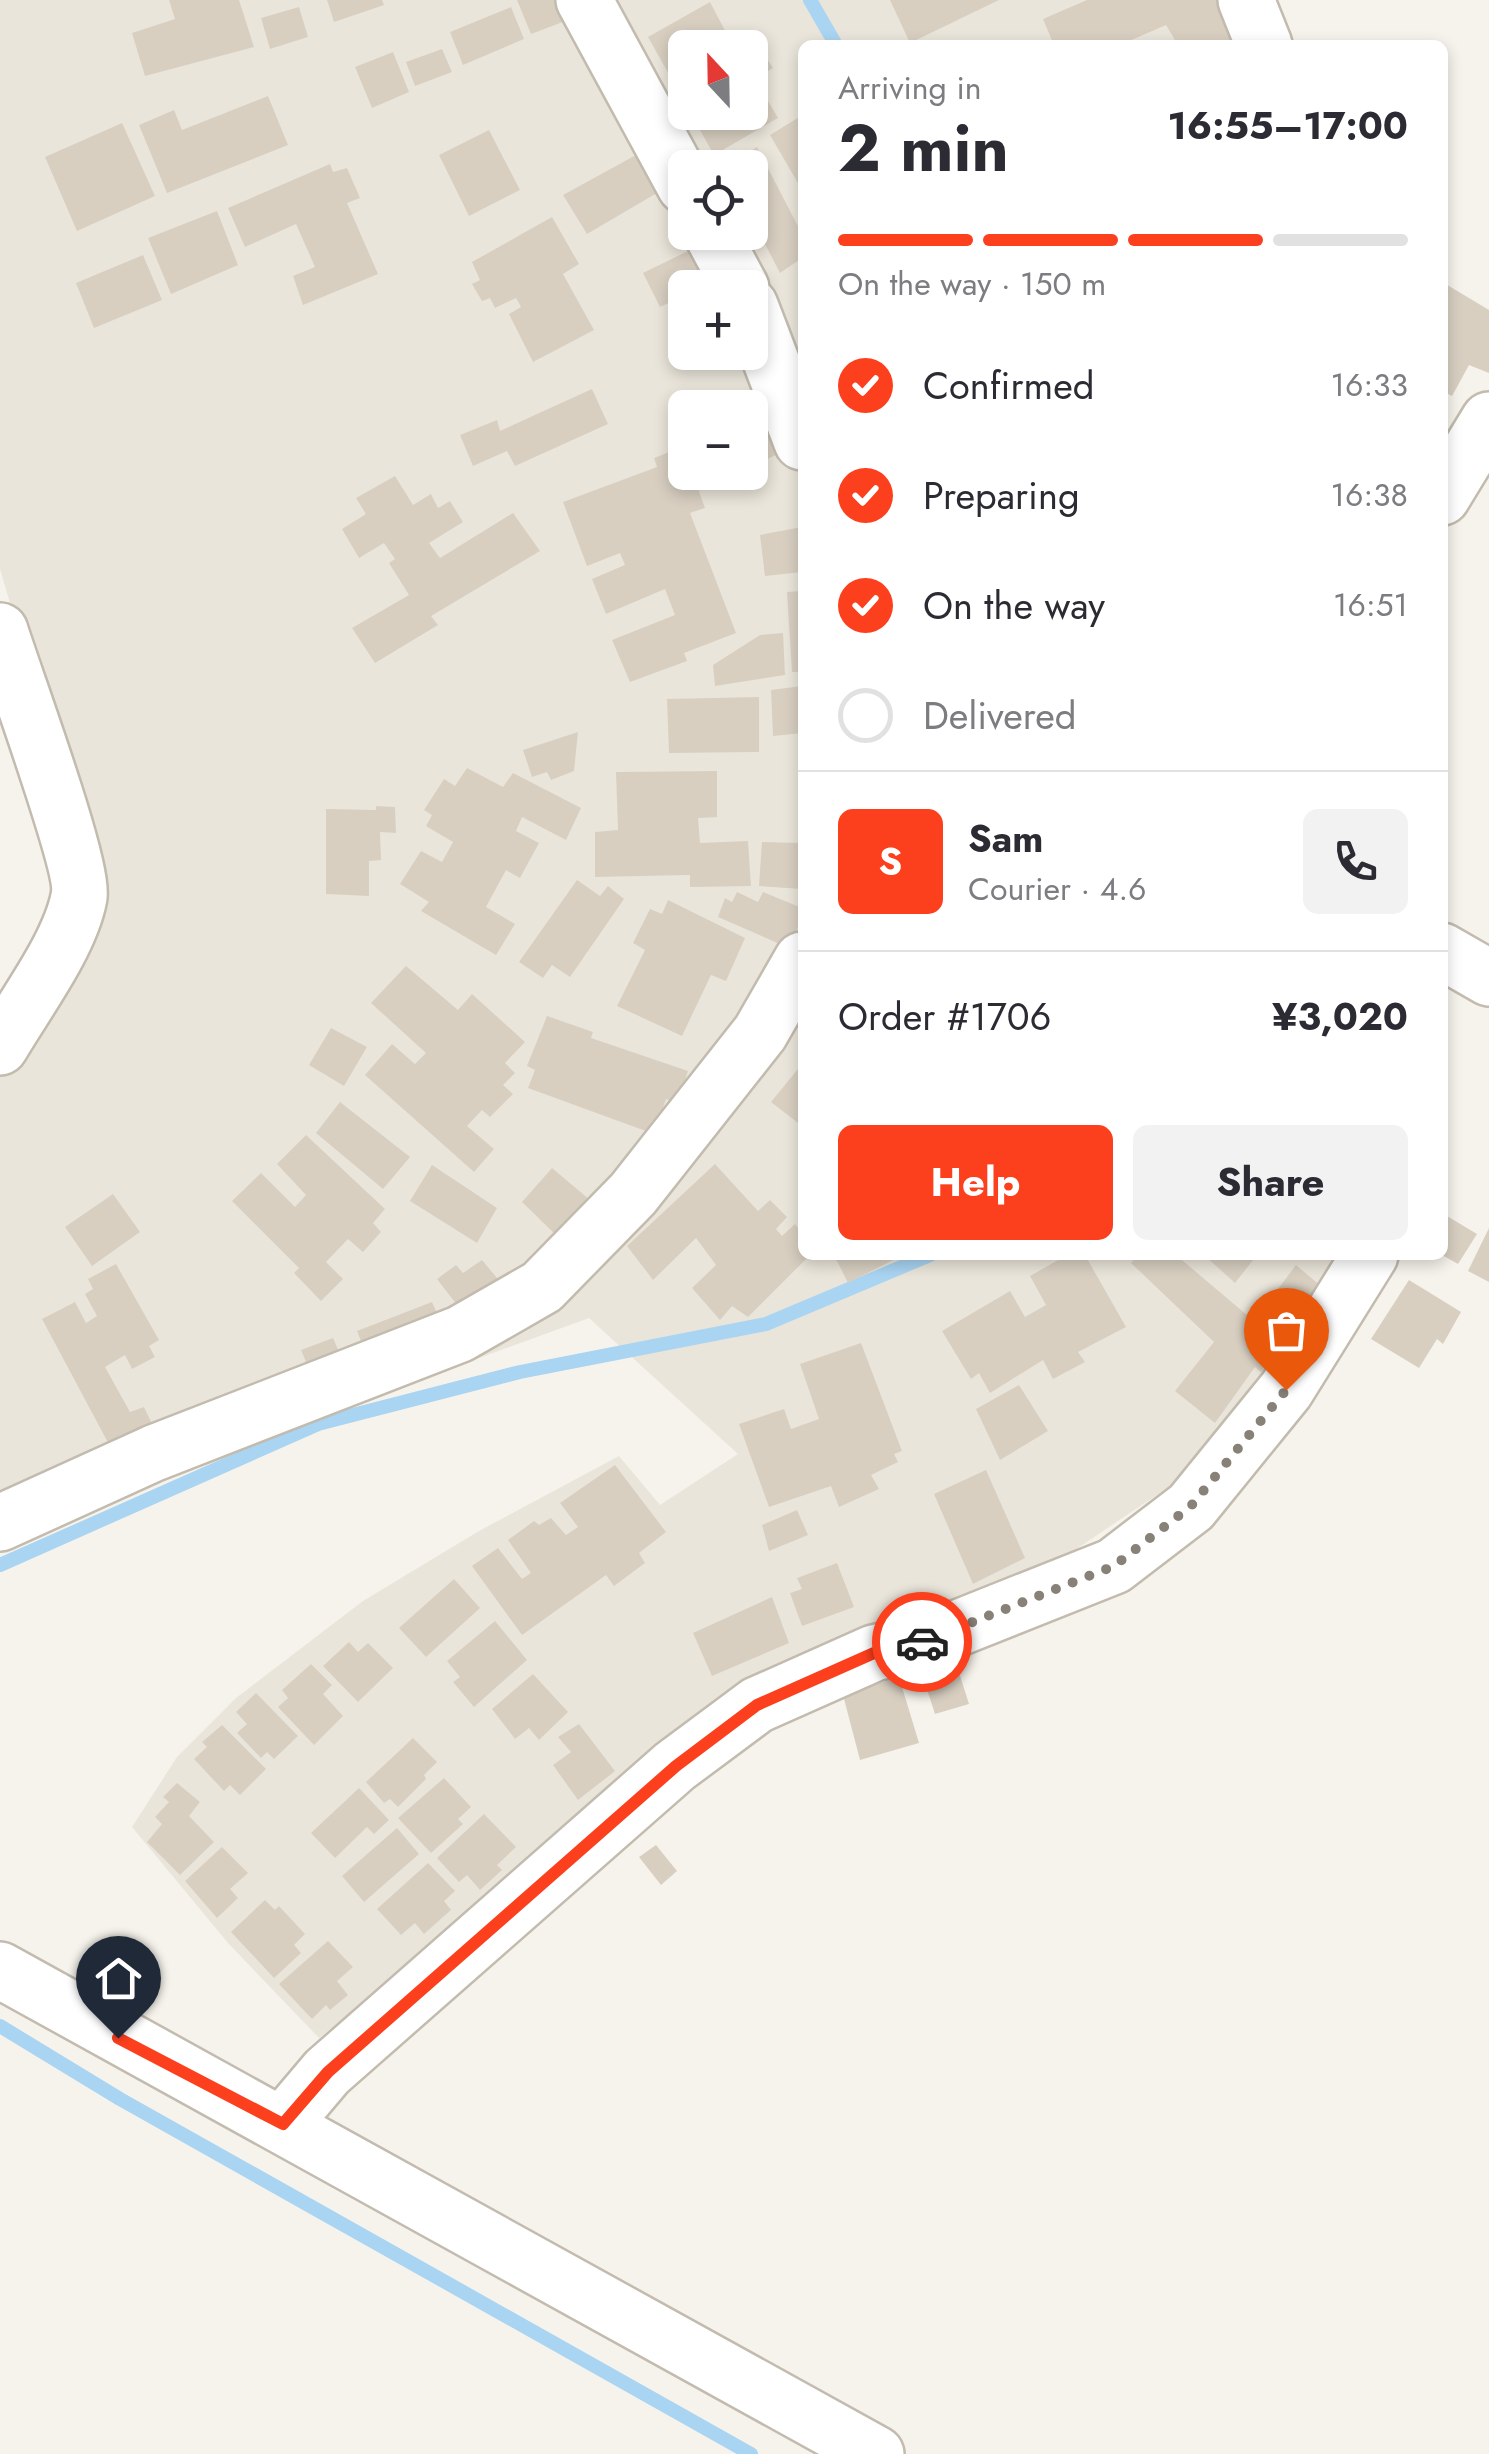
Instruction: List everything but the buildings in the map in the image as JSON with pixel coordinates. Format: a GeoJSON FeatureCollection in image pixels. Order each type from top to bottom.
{"type":"FeatureCollection","features":[{"type":"Feature","properties":{"kind":"street"},"geometry":{"type":"LineString","coordinates":[[584,0],[668,155]]}},
{"type":"Feature","properties":{"kind":"street"},"geometry":{"type":"LineString","coordinates":[[1246,0],[1262,40]]}},
{"type":"Feature","properties":{"kind":"street"},"geometry":{"type":"LineString","coordinates":[[768,353],[798,432]]}},
{"type":"Feature","properties":{"kind":"street"},"geometry":{"type":"LineString","coordinates":[[1448,486],[1489,420]]}},
{"type":"Feature","properties":{"kind":"street"},"geometry":{"type":"LineString","coordinates":[[0,631],[68,844],[80,894],[60,946],[0,1047]]}},
{"type":"Feature","properties":{"kind":"street"},"geometry":{"type":"LineString","coordinates":[[1448,954],[1489,978]]}},
{"type":"Feature","properties":{"kind":"street"},"geometry":{"type":"LineString","coordinates":[[0,1524],[154,1452],[460,1334],[542,1287],[633,1194],[760,1033],[798,967]]}},
{"type":"Feature","properties":{"kind":"street"},"geometry":{"type":"LineString","coordinates":[[283,2124],[328,2072],[676,1766],[757,1705],[874,1653],[928,1640],[1114,1566],[1191,1506],[1286,1390],[1367,1260]]}},
{"type":"Feature","properties":{"kind":"street"},"geometry":{"type":"LineString","coordinates":[[0,1970],[876,2454]]}},
{"type":"Feature","properties":{"kind":"shaded area"},"geometry":{"type":"Polygon","coordinates":[[[0,0],[1204,0],[1219,40],[798,40],[798,1260],[1352,1260],[1213,1457],[1026,1583],[828,1653],[477,1911],[319,2038],[228,1943],[132,1827],[177,1757],[236,1698],[363,1601],[479,1531],[619,1456],[660,1505],[738,1454],[589,1318],[0,1533],[0,1068],[96,895],[0,569],[0,0]]]}},
{"type":"Feature","properties":{"kind":"waterway"},"geometry":{"type":"LineString","coordinates":[[810,0],[833,40]]}},
{"type":"Feature","properties":{"kind":"waterway"},"geometry":{"type":"LineString","coordinates":[[0,1565],[318,1424],[520,1372],[766,1324],[918,1260]]}},
{"type":"Feature","properties":{"kind":"waterway"},"geometry":{"type":"LineString","coordinates":[[0,2026],[120,2099],[751,2454]]}},
{"type":"Feature","properties":{"kind":"way so far"},"geometry":{"type":"LineString","coordinates":[[922,1642],[1114,1566],[1191,1506],[1286,1390]]}},
{"type":"Feature","properties":{"kind":"route"},"geometry":{"type":"LineString","coordinates":[[118,2038],[283,2124],[328,2072],[676,1766],[757,1705],[874,1653],[922,1642]]}}]}
